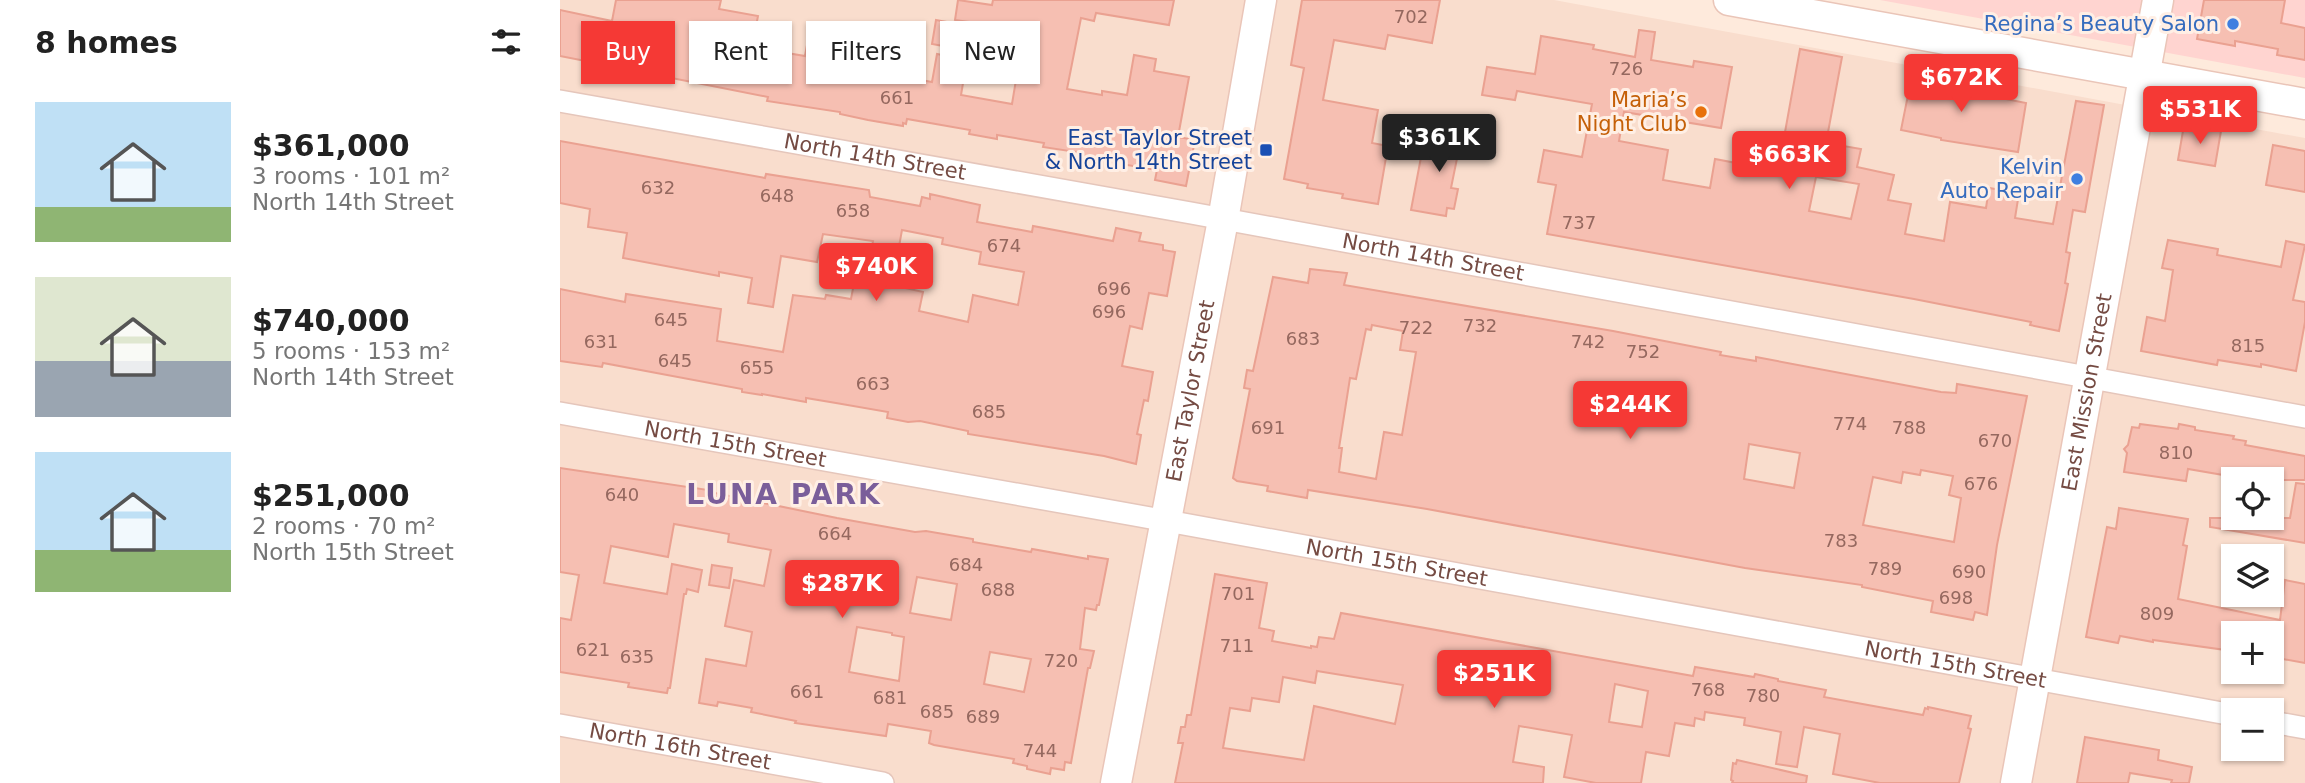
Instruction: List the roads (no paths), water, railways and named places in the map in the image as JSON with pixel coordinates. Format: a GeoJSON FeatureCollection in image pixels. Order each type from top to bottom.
{"type":"FeatureCollection","features":[{"type":"Feature","properties":{"kind":"main road","name":"East Taylor Street"},"geometry":{"type":"LineString","coordinates":[[1116,783],[1223,220],[1261,0]]}},
{"type":"Feature","properties":{"kind":"main road"},"geometry":{"type":"LineString","coordinates":[[1729,0],[2305,104]]}},
{"type":"Feature","properties":{"kind":"main road","name":"East Mission Street"},"geometry":{"type":"LineString","coordinates":[[2017,783],[2158,0]]}},
{"type":"Feature","properties":{"kind":"street","name":"North 14th Street"},"geometry":{"type":"LineString","coordinates":[[560,101],[2305,417]]}},
{"type":"Feature","properties":{"kind":"street","name":"North 15th Street"},"geometry":{"type":"LineString","coordinates":[[560,413],[2221,713]]}},
{"type":"Feature","properties":{"kind":"street"},"geometry":{"type":"LineString","coordinates":[[2284,724],[2305,728]]}},
{"type":"Feature","properties":{"kind":"street","name":"North 16th Street"},"geometry":{"type":"LineString","coordinates":[[560,725],[883,783]]}},
{"type":"Feature","properties":{"kind":"place","name":"Regina’s Beauty Salon"},"geometry":{"type":"Point","coordinates":[2233,24]}},
{"type":"Feature","properties":{"kind":"place","name":"Maria’s Night Club"},"geometry":{"type":"Point","coordinates":[1701,112]}},
{"type":"Feature","properties":{"kind":"place","name":"East Taylor Street & North 14th Street"},"geometry":{"type":"Point","coordinates":[1266,150]}},
{"type":"Feature","properties":{"kind":"place","name":"Kelvin Auto Repair"},"geometry":{"type":"Point","coordinates":[2077,179]}},
{"type":"Feature","properties":{"kind":"district","name":"LUNA PARK"},"geometry":{"type":"Point","coordinates":[784,494]}}]}
